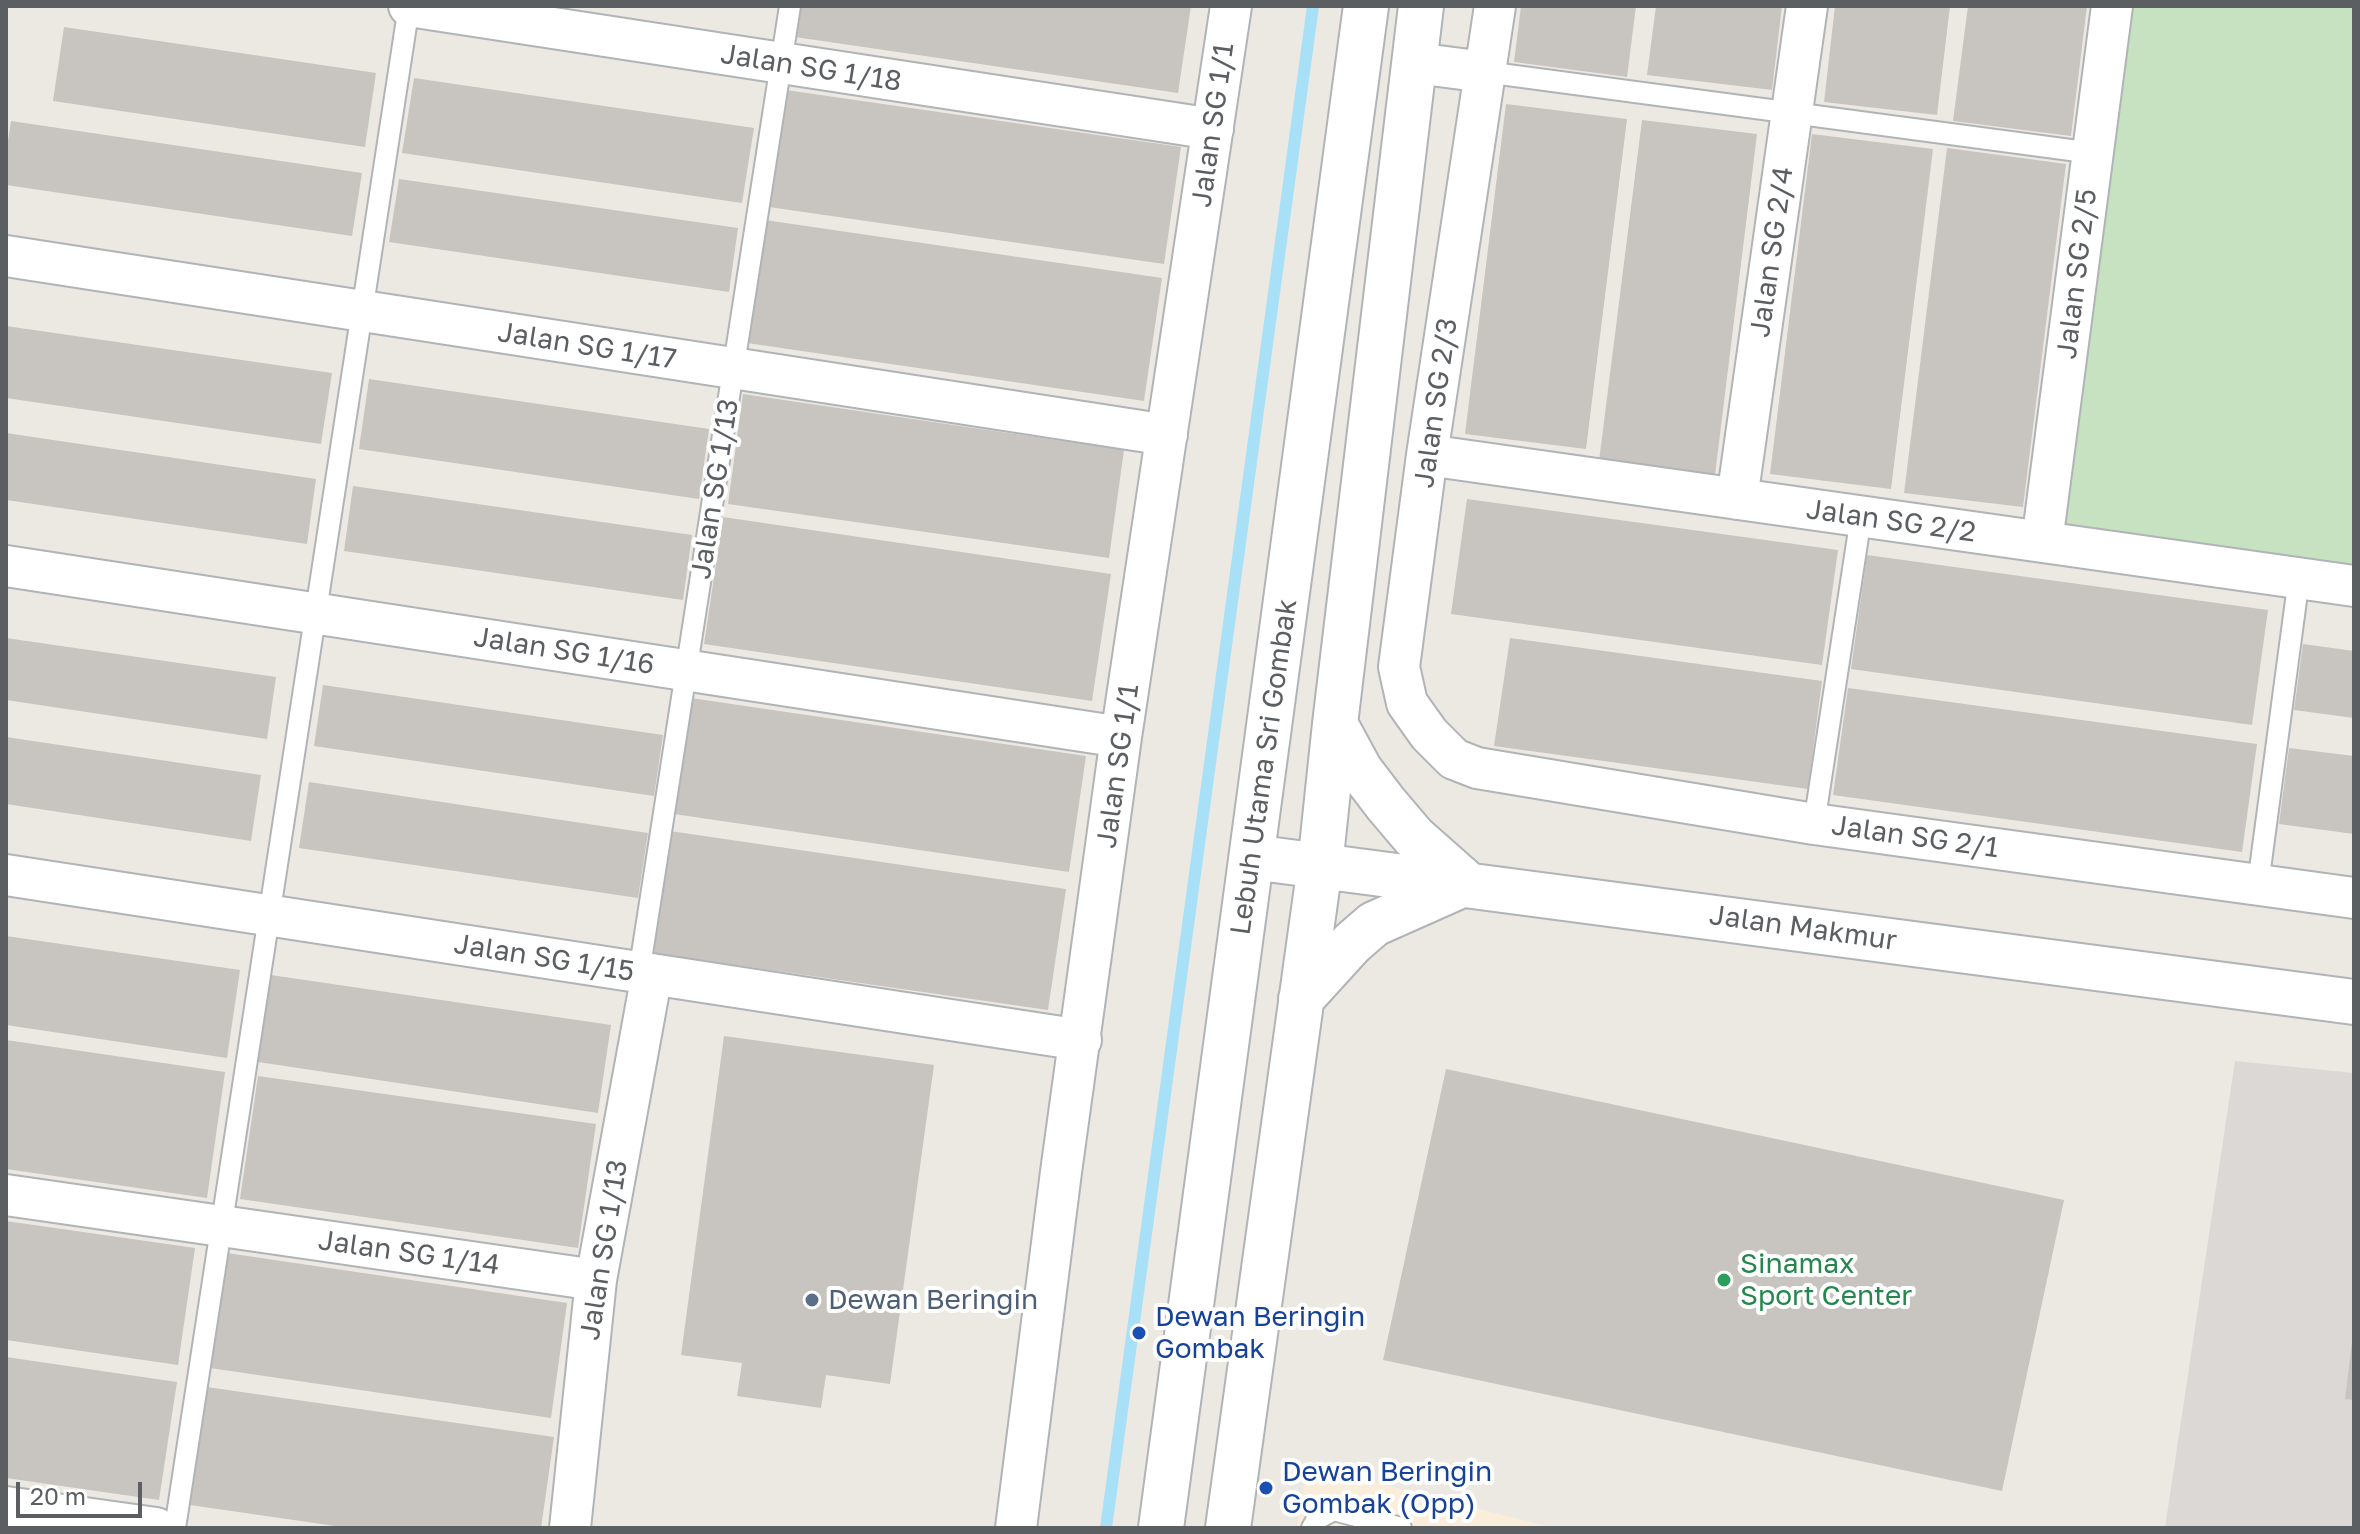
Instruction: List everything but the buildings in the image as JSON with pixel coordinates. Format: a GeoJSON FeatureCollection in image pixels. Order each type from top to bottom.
{"type":"FeatureCollection","features":[{"type":"Feature","properties":{"kind":"street","name":"Jalan SG 1/18"},"geometry":{"type":"LineString","coordinates":[[409,6],[1213,129]]}},
{"type":"Feature","properties":{"kind":"street","name":"Jalan SG 1/1"},"geometry":{"type":"LineString","coordinates":[[1016,1528],[1121,737],[1231,6]]}},
{"type":"Feature","properties":{"kind":"street","name":"Lebuh Utama Sri Gombak"},"geometry":{"type":"LineString","coordinates":[[1161,1528],[1366,6]]}},
{"type":"Feature","properties":{"kind":"street"},"geometry":{"type":"LineString","coordinates":[[1228,1528],[1320,866],[1421,6]]}},
{"type":"Feature","properties":{"kind":"street","name":"Jalan SG 2/3"},"geometry":{"type":"LineString","coordinates":[[1477,768],[1454,759],[1429,734],[1407,703],[1399,667],[1427,455],[1495,6]]}},
{"type":"Feature","properties":{"kind":"street","name":"Jalan SG 2/4"},"geometry":{"type":"LineString","coordinates":[[1737,499],[1807,6]]}},
{"type":"Feature","properties":{"kind":"street","name":"Jalan SG 2/5"},"geometry":{"type":"LineString","coordinates":[[2042,542],[2112,6]]}},
{"type":"Feature","properties":{"kind":"street"},"geometry":{"type":"LineString","coordinates":[[1415,63],[1485,72]]}},
{"type":"Feature","properties":{"kind":"street","name":"Jalan SG 1/17"},"geometry":{"type":"LineString","coordinates":[[6,256],[1167,435]]}},
{"type":"Feature","properties":{"kind":"street","name":"Jalan SG 2/2"},"geometry":{"type":"LineString","coordinates":[[1427,455],[2354,586]]}},
{"type":"Feature","properties":{"kind":"street","name":"Jalan SG 1/16"},"geometry":{"type":"LineString","coordinates":[[6,566],[1121,737]]}},
{"type":"Feature","properties":{"kind":"street"},"geometry":{"type":"LineString","coordinates":[[1301,999],[1352,943],[1374,924],[1466,883],[1414,837],[1386,804],[1360,770],[1335,724]]}},
{"type":"Feature","properties":{"kind":"street","name":"Jalan SG 2/1"},"geometry":{"type":"LineString","coordinates":[[1477,768],[1814,824],[2354,898]]}},
{"type":"Feature","properties":{"kind":"street","name":"Jalan Makmur"},"geometry":{"type":"LineString","coordinates":[[1252,857],[2354,1002]]}},
{"type":"Feature","properties":{"kind":"street","name":"Jalan SG 1/15"},"geometry":{"type":"LineString","coordinates":[[6,875],[1081,1040]]}},
{"type":"Feature","properties":{"kind":"street","name":"Jalan SG 1/13"},"geometry":{"type":"LineString","coordinates":[[570,1528],[596,1280],[646,974]]}},
{"type":"Feature","properties":{"kind":"street","name":"Jalan SG 1/14"},"geometry":{"type":"LineString","coordinates":[[6,1195],[596,1280]]}},
{"type":"Feature","properties":{"kind":"street"},"geometry":{"type":"LineString","coordinates":[[6,1507],[156,1528]]}},
{"type":"Feature","properties":{"kind":"lane"},"geometry":{"type":"LineString","coordinates":[[175,1528],[409,6]]}},
{"type":"Feature","properties":{"kind":"lane","name":"Jalan SG 1/13"},"geometry":{"type":"LineString","coordinates":[[646,974],[687,670],[790,6]]}},
{"type":"Feature","properties":{"kind":"lane"},"geometry":{"type":"LineString","coordinates":[[1485,72],[2093,153]]}},
{"type":"Feature","properties":{"kind":"lane"},"geometry":{"type":"LineString","coordinates":[[1814,824],[1861,517]]}},
{"type":"Feature","properties":{"kind":"lane"},"geometry":{"type":"LineString","coordinates":[[2258,884],[2299,578]]}},
{"type":"Feature","properties":{"kind":"lane"},"geometry":{"type":"LineString","coordinates":[[1314,1524],[1334,1510],[1401,1528]]}},
{"type":"Feature","properties":{"kind":"shaded area"},"geometry":{"type":"Polygon","coordinates":[[[2235,1061],[2354,1073],[2354,1528],[2165,1528],[2235,1061]]]}},
{"type":"Feature","properties":{"kind":"shaded area"},"geometry":{"type":"Polygon","coordinates":[[[1307,1465],[1553,1528],[1297,1528],[1307,1465]]]}},
{"type":"Feature","properties":{"kind":"green space"},"geometry":{"type":"Polygon","coordinates":[[[2112,6],[2354,6],[2354,586],[2042,542],[2112,6]]]}},
{"type":"Feature","properties":{"kind":"waterway"},"geometry":{"type":"LineString","coordinates":[[1106,1528],[1313,6]]}},
{"type":"Feature","properties":{"kind":"place","name":"Sinamax Sport Center"},"geometry":{"type":"Point","coordinates":[1724,1280]}},
{"type":"Feature","properties":{"kind":"place","name":"Dewan Beringin"},"geometry":{"type":"Point","coordinates":[812,1300]}},
{"type":"Feature","properties":{"kind":"place","name":"Dewan Beringin Gombak"},"geometry":{"type":"Point","coordinates":[1139,1333]}},
{"type":"Feature","properties":{"kind":"place","name":"Dewan Beringin Gombak (Opp)"},"geometry":{"type":"Point","coordinates":[1266,1488]}}]}
